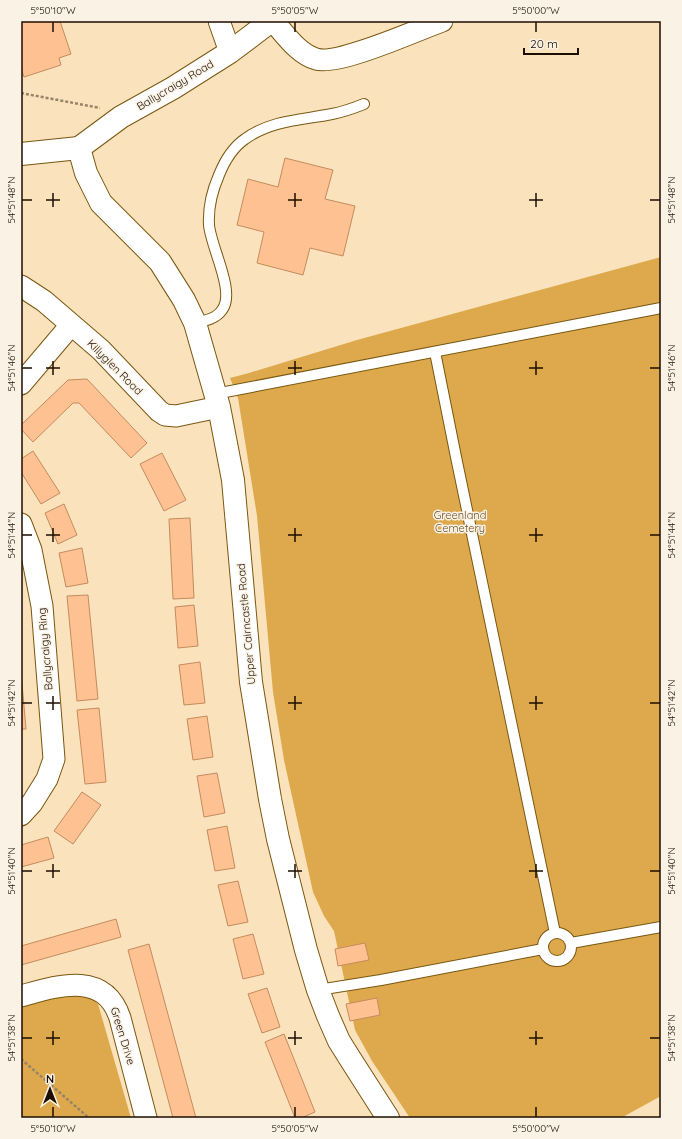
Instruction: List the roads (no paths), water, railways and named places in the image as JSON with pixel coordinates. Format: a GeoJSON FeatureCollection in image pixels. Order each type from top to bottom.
{"type":"FeatureCollection","features":[{"type":"Feature","properties":{"kind":"street"},"geometry":{"type":"LineString","coordinates":[[219,21],[230,52]]}},
{"type":"Feature","properties":{"kind":"street"},"geometry":{"type":"LineString","coordinates":[[272,21],[299,49],[308,56],[324,61],[334,60],[372,48],[442,21]]}},
{"type":"Feature","properties":{"kind":"street","name":"Ballycraigy Road"},"geometry":{"type":"LineString","coordinates":[[78,148],[121,117],[173,88],[230,52],[272,21]]}},
{"type":"Feature","properties":{"kind":"street"},"geometry":{"type":"LineString","coordinates":[[21,154],[78,148]]}},
{"type":"Feature","properties":{"kind":"street","name":"Upper Cairncastle Road"},"geometry":{"type":"LineString","coordinates":[[78,148],[86,173],[101,203],[160,262],[184,300],[195,324],[217,401],[233,480],[251,682],[270,799],[290,885],[318,990],[339,1041],[388,1118]]}},
{"type":"Feature","properties":{"kind":"street","name":"Killyglen Road"},"geometry":{"type":"LineString","coordinates":[[21,286],[44,301],[101,350],[162,413],[169,416],[176,416],[217,401]]}},
{"type":"Feature","properties":{"kind":"street"},"geometry":{"type":"LineString","coordinates":[[21,384],[71,325]]}},
{"type":"Feature","properties":{"kind":"street","name":"Ballycraigy Ring"},"geometry":{"type":"LineString","coordinates":[[21,524],[31,550],[42,606],[54,759],[47,780],[32,803],[21,815]]}},
{"type":"Feature","properties":{"kind":"street","name":"Green Drive"},"geometry":{"type":"LineString","coordinates":[[21,996],[62,986],[75,985],[92,988],[110,998],[115,1005],[120,1018],[146,1118]]}},
{"type":"Feature","properties":{"kind":"lane"},"geometry":{"type":"LineString","coordinates":[[195,324],[215,316],[222,310],[225,303],[225,281],[211,237],[209,213],[217,179],[230,152],[246,138],[267,127],[280,123],[341,112],[364,104]]}},
{"type":"Feature","properties":{"kind":"lane"},"geometry":{"type":"LineString","coordinates":[[217,401],[435,352],[661,308]]}},
{"type":"Feature","properties":{"kind":"lane"},"geometry":{"type":"LineString","coordinates":[[435,352],[555,933]]}},
{"type":"Feature","properties":{"kind":"lane"},"geometry":{"type":"LineString","coordinates":[[571,943],[661,927]]}},
{"type":"Feature","properties":{"kind":"lane"},"geometry":{"type":"LineString","coordinates":[[555,933],[566,936],[571,943],[568,956],[559,961],[554,961],[547,957],[543,949],[543,944],[547,937],[555,933]]}},
{"type":"Feature","properties":{"kind":"lane"},"geometry":{"type":"LineString","coordinates":[[318,990],[381,980],[543,949]]}},
{"type":"Feature","properties":{"kind":"park label","name":"Greenland Cemetery"},"geometry":{"type":"Point","coordinates":[460,521]}}]}
